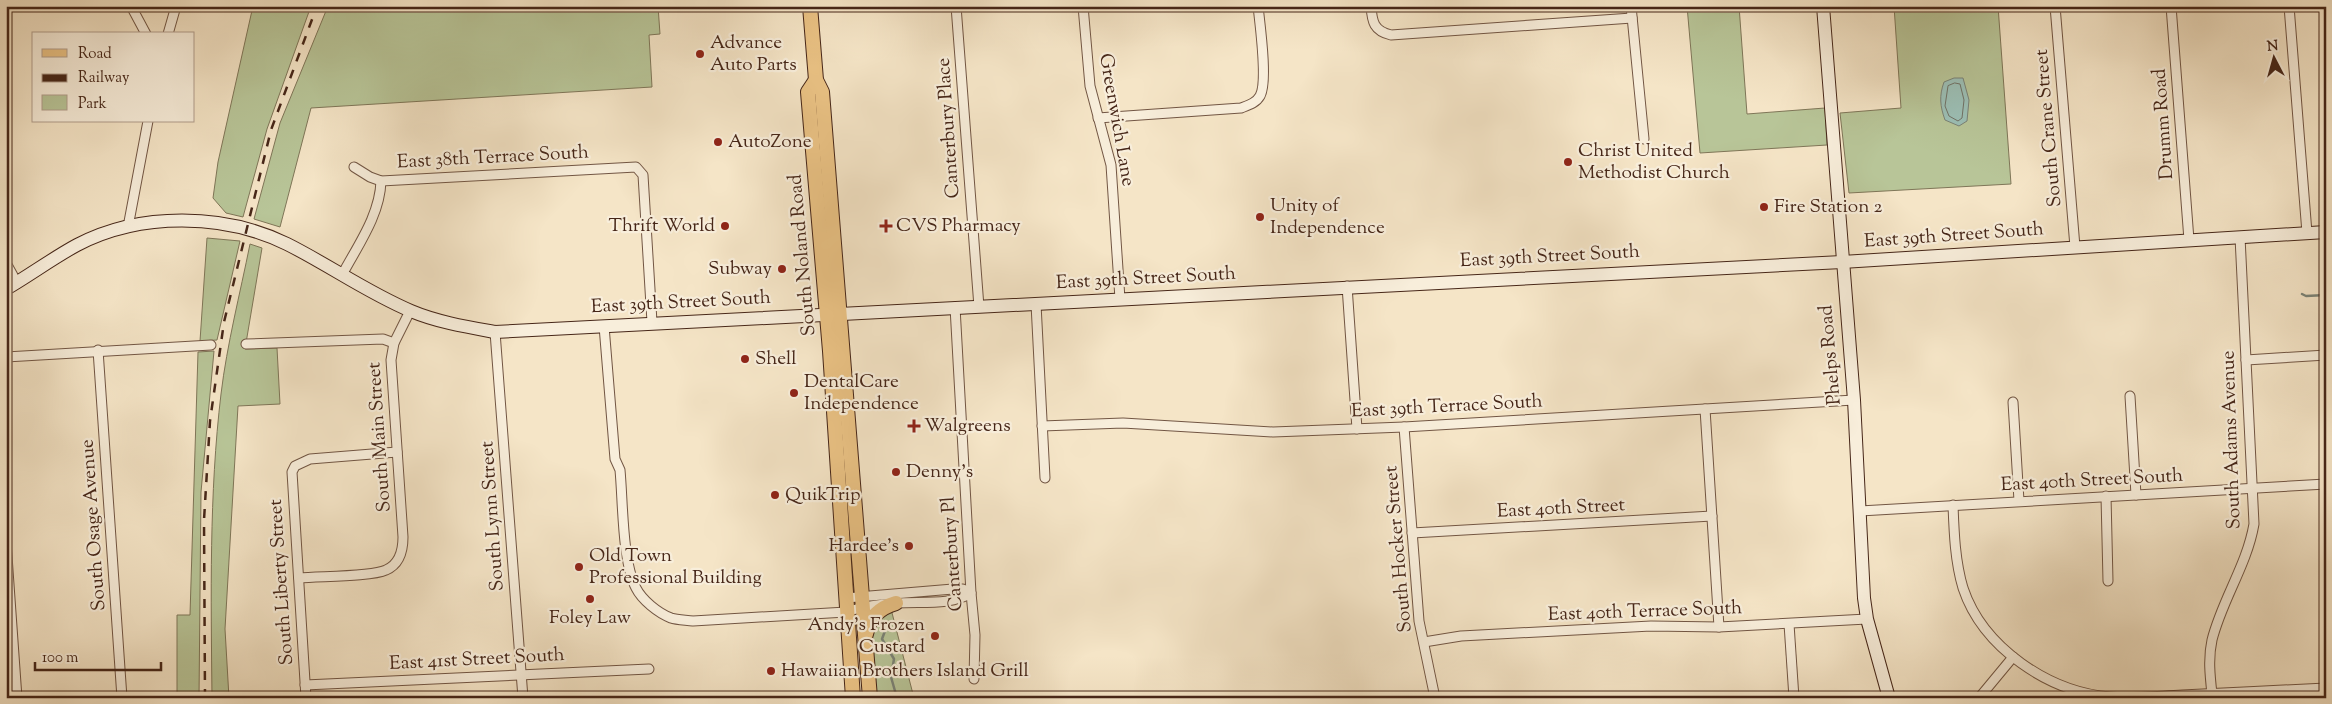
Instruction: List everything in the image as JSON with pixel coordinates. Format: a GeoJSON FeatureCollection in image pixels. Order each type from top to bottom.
{"type":"FeatureCollection","features":[{"type":"Feature","properties":{"kind":"main road","name":"South Noland Road"},"geometry":{"type":"LineString","coordinates":[[810,6],[816,80],[808,92],[824,201],[832,314],[846,605],[854,698]]}},
{"type":"Feature","properties":{"kind":"main road","name":"Phelps Road"},"geometry":{"type":"LineString","coordinates":[[1823,6],[1854,400],[1867,619],[1889,698]]}},
{"type":"Feature","properties":{"kind":"main road","name":"East 39th Street South"},"geometry":{"type":"LineString","coordinates":[[12,286],[77,245],[128,227],[157,222],[187,221],[245,229],[285,243],[410,311],[437,320],[495,332],[652,322],[1842,262],[2326,232]]}},
{"type":"Feature","properties":{"kind":"main road","name":"South Noland Road"},"geometry":{"type":"LineString","coordinates":[[832,314],[870,698]]}},
{"type":"Feature","properties":{"kind":"main road"},"geometry":{"type":"LineString","coordinates":[[864,639],[874,614],[886,606],[896,603]]}},
{"type":"Feature","properties":{"kind":"street"},"geometry":{"type":"LineString","coordinates":[[131,6],[145,32]]}},
{"type":"Feature","properties":{"kind":"street"},"geometry":{"type":"LineString","coordinates":[[169,32],[176,6]]}},
{"type":"Feature","properties":{"kind":"street","name":"Canterbury Place"},"geometry":{"type":"LineString","coordinates":[[956,6],[979,306]]}},
{"type":"Feature","properties":{"kind":"street"},"geometry":{"type":"LineString","coordinates":[[1083,7],[1098,6]]}},
{"type":"Feature","properties":{"kind":"street"},"geometry":{"type":"LineString","coordinates":[[1098,118],[1241,108],[1254,103],[1260,96],[1264,84],[1258,6]]}},
{"type":"Feature","properties":{"kind":"street"},"geometry":{"type":"LineString","coordinates":[[1371,6],[1374,25],[1380,32],[1390,35],[1632,18]]}},
{"type":"Feature","properties":{"kind":"street"},"geometry":{"type":"LineString","coordinates":[[1631,6],[1644,139]]}},
{"type":"Feature","properties":{"kind":"street","name":"South Crane Street"},"geometry":{"type":"LineString","coordinates":[[2055,6],[2074,247]]}},
{"type":"Feature","properties":{"kind":"street","name":"Drumm Road"},"geometry":{"type":"LineString","coordinates":[[2171,6],[2189,240]]}},
{"type":"Feature","properties":{"kind":"street"},"geometry":{"type":"LineString","coordinates":[[2289,6],[2307,233]]}},
{"type":"Feature","properties":{"kind":"street","name":"Greenwich Lane"},"geometry":{"type":"LineString","coordinates":[[1083,7],[1090,86],[1110,165],[1120,299]]}},
{"type":"Feature","properties":{"kind":"street"},"geometry":{"type":"LineString","coordinates":[[128,227],[148,122]]}},
{"type":"Feature","properties":{"kind":"street","name":"East 38th Terrace South"},"geometry":{"type":"LineString","coordinates":[[354,167],[370,177],[382,180],[636,167],[643,175],[652,322]]}},
{"type":"Feature","properties":{"kind":"street"},"geometry":{"type":"LineString","coordinates":[[342,275],[375,214],[381,197],[382,180]]}},
{"type":"Feature","properties":{"kind":"street","name":"South Adams Avenue"},"geometry":{"type":"LineString","coordinates":[[2212,694],[2209,668],[2212,640],[2251,540],[2254,524],[2240,237]]}},
{"type":"Feature","properties":{"kind":"street"},"geometry":{"type":"LineString","coordinates":[[6,263],[12,286]]}},
{"type":"Feature","properties":{"kind":"street"},"geometry":{"type":"LineString","coordinates":[[1347,286],[1358,429]]}},
{"type":"Feature","properties":{"kind":"street"},"geometry":{"type":"LineString","coordinates":[[1036,304],[1045,478]]}},
{"type":"Feature","properties":{"kind":"street","name":"Canterbury Pl"},"geometry":{"type":"LineString","coordinates":[[955,307],[971,593],[976,635],[974,679]]}},
{"type":"Feature","properties":{"kind":"street","name":"South Main Street"},"geometry":{"type":"LineString","coordinates":[[299,578],[379,572],[387,570],[396,563],[401,554],[403,537],[390,360],[394,343],[410,311]]}},
{"type":"Feature","properties":{"kind":"street"},"geometry":{"type":"LineString","coordinates":[[604,326],[615,453],[620,470],[629,564],[636,588],[654,608],[671,618],[694,621],[846,605],[954,589],[964,589],[971,593]]}},
{"type":"Feature","properties":{"kind":"street","name":"South Lynn Street"},"geometry":{"type":"LineString","coordinates":[[495,332],[523,698]]}},
{"type":"Feature","properties":{"kind":"street"},"geometry":{"type":"LineString","coordinates":[[246,344],[383,339],[394,343]]}},
{"type":"Feature","properties":{"kind":"street"},"geometry":{"type":"LineString","coordinates":[[6,357],[98,350],[211,345]]}},
{"type":"Feature","properties":{"kind":"street","name":"South Osage Avenue"},"geometry":{"type":"LineString","coordinates":[[98,350],[122,698]]}},
{"type":"Feature","properties":{"kind":"street"},"geometry":{"type":"LineString","coordinates":[[2246,360],[2326,355]]}},
{"type":"Feature","properties":{"kind":"street"},"geometry":{"type":"LineString","coordinates":[[2130,396],[2136,495]]}},
{"type":"Feature","properties":{"kind":"street","name":"East 39th Terrace South"},"geometry":{"type":"LineString","coordinates":[[1042,426],[1123,423],[1272,432],[1404,427],[1854,400]]}},
{"type":"Feature","properties":{"kind":"street"},"geometry":{"type":"LineString","coordinates":[[2013,402],[2019,501]]}},
{"type":"Feature","properties":{"kind":"street"},"geometry":{"type":"LineString","coordinates":[[1705,409],[1720,627]]}},
{"type":"Feature","properties":{"kind":"street","name":"South Hocker Street"},"geometry":{"type":"LineString","coordinates":[[1404,427],[1418,613],[1435,698]]}},
{"type":"Feature","properties":{"kind":"street","name":"South Liberty Street"},"geometry":{"type":"LineString","coordinates":[[306,698],[292,476],[295,466],[310,459],[397,452]]}},
{"type":"Feature","properties":{"kind":"street","name":"East 40th Street South"},"geometry":{"type":"LineString","coordinates":[[1860,511],[2326,484]]}},
{"type":"Feature","properties":{"kind":"street"},"geometry":{"type":"LineString","coordinates":[[2106,496],[2108,581]]}},
{"type":"Feature","properties":{"kind":"street"},"geometry":{"type":"LineString","coordinates":[[1953,505],[1955,545],[1963,588],[1982,623],[2013,657],[2046,678],[2087,693],[2130,698],[2326,688]]}},
{"type":"Feature","properties":{"kind":"street","name":"East 40th Street"},"geometry":{"type":"LineString","coordinates":[[1412,533],[1712,516]]}},
{"type":"Feature","properties":{"kind":"street"},"geometry":{"type":"LineString","coordinates":[[6,542],[8,599],[17,698]]}},
{"type":"Feature","properties":{"kind":"street"},"geometry":{"type":"LineString","coordinates":[[846,605],[861,602],[896,603],[957,599],[971,593]]}},
{"type":"Feature","properties":{"kind":"street","name":"East 40th Terrace South"},"geometry":{"type":"LineString","coordinates":[[1424,642],[1461,636],[1612,628],[1651,626],[1720,627],[1867,619]]}},
{"type":"Feature","properties":{"kind":"street"},"geometry":{"type":"LineString","coordinates":[[1789,624],[1794,698]]}},
{"type":"Feature","properties":{"kind":"street"},"geometry":{"type":"LineString","coordinates":[[1979,698],[2013,657]]}},
{"type":"Feature","properties":{"kind":"street","name":"East 41st Street South"},"geometry":{"type":"LineString","coordinates":[[305,685],[649,668]]}},
{"type":"Feature","properties":{"kind":"green space"},"geometry":{"type":"Polygon","coordinates":[[[253,6],[311,6],[267,129],[243,217],[226,213],[213,198],[218,162],[253,6]]]}},
{"type":"Feature","properties":{"kind":"green space"},"geometry":{"type":"Polygon","coordinates":[[[328,6],[658,6],[660,34],[649,35],[652,87],[311,108],[280,227],[254,219],[280,123],[328,6]]]}},
{"type":"Feature","properties":{"kind":"green space"},"geometry":{"type":"Polygon","coordinates":[[[1687,6],[1739,6],[1747,114],[1825,108],[1827,145],[1700,153],[1687,6]]]}},
{"type":"Feature","properties":{"kind":"green space"},"geometry":{"type":"Polygon","coordinates":[[[1894,6],[1998,6],[2011,184],[1849,193],[1840,113],[1901,108],[1894,6]]]}},
{"type":"Feature","properties":{"kind":"green space"},"geometry":{"type":"Polygon","coordinates":[[[207,238],[240,241],[217,340],[200,341],[207,238]]]}},
{"type":"Feature","properties":{"kind":"green space"},"geometry":{"type":"Polygon","coordinates":[[[250,244],[262,248],[245,349],[277,348],[280,404],[238,406],[225,629],[229,698],[212,698],[212,546],[217,432],[227,356],[250,244]]]}},
{"type":"Feature","properties":{"kind":"green space"},"geometry":{"type":"Polygon","coordinates":[[[214,351],[201,492],[199,698],[177,698],[177,615],[190,615],[198,352],[214,351]]]}},
{"type":"Feature","properties":{"kind":"green space"},"geometry":{"type":"Polygon","coordinates":[[[891,609],[914,698],[876,698],[872,631],[878,616],[891,609]]]}},
{"type":"Feature","properties":{"kind":"water"},"geometry":{"type":"Polygon","coordinates":[[[1954,78],[1963,78],[1969,100],[1967,121],[1959,126],[1945,120],[1941,106],[1941,92],[1944,82],[1954,78]]]}},
{"type":"Feature","properties":{"kind":"waterway"},"geometry":{"type":"LineString","coordinates":[[2302,294],[2306,296],[2326,295]]}},
{"type":"Feature","properties":{"kind":"waterway"},"geometry":{"type":"LineString","coordinates":[[880,621],[885,631],[882,639],[894,659],[891,677],[897,698]]}},
{"type":"Feature","properties":{"kind":"railway"},"geometry":{"type":"LineString","coordinates":[[205,698],[204,520],[210,421],[224,322],[271,130],[317,6]]}},
{"type":"Feature","properties":{"kind":"place","name":"Advance Auto Parts"},"geometry":{"type":"Point","coordinates":[700,54]}},
{"type":"Feature","properties":{"kind":"place","name":"AutoZone"},"geometry":{"type":"Point","coordinates":[718,142]}},
{"type":"Feature","properties":{"kind":"place","name":"Christ United Methodist Church"},"geometry":{"type":"Point","coordinates":[1568,162]}},
{"type":"Feature","properties":{"kind":"place","name":"Fire Station 2"},"geometry":{"type":"Point","coordinates":[1764,207]}},
{"type":"Feature","properties":{"kind":"place","name":"Unity of Independence"},"geometry":{"type":"Point","coordinates":[1260,217]}},
{"type":"Feature","properties":{"kind":"place","name":"Thrift World"},"geometry":{"type":"Point","coordinates":[725,226]}},
{"type":"Feature","properties":{"kind":"place","name":"CVS Pharmacy"},"geometry":{"type":"Point","coordinates":[886,226]}},
{"type":"Feature","properties":{"kind":"place","name":"Subway"},"geometry":{"type":"Point","coordinates":[782,269]}},
{"type":"Feature","properties":{"kind":"place","name":"Shell"},"geometry":{"type":"Point","coordinates":[745,359]}},
{"type":"Feature","properties":{"kind":"place","name":"DentalCare Independence"},"geometry":{"type":"Point","coordinates":[794,393]}},
{"type":"Feature","properties":{"kind":"place","name":"Walgreens"},"geometry":{"type":"Point","coordinates":[914,426]}},
{"type":"Feature","properties":{"kind":"place","name":"Denny's"},"geometry":{"type":"Point","coordinates":[896,472]}},
{"type":"Feature","properties":{"kind":"place","name":"QuikTrip"},"geometry":{"type":"Point","coordinates":[775,495]}},
{"type":"Feature","properties":{"kind":"place","name":"Hardee's"},"geometry":{"type":"Point","coordinates":[909,546]}},
{"type":"Feature","properties":{"kind":"place","name":"Old Town Professional Building"},"geometry":{"type":"Point","coordinates":[579,567]}},
{"type":"Feature","properties":{"kind":"place","name":"Foley Law"},"geometry":{"type":"Point","coordinates":[590,599]}},
{"type":"Feature","properties":{"kind":"place","name":"Andy's Frozen Custard"},"geometry":{"type":"Point","coordinates":[935,636]}},
{"type":"Feature","properties":{"kind":"place","name":"Hawaiian Brothers Island Grill"},"geometry":{"type":"Point","coordinates":[771,671]}}]}
